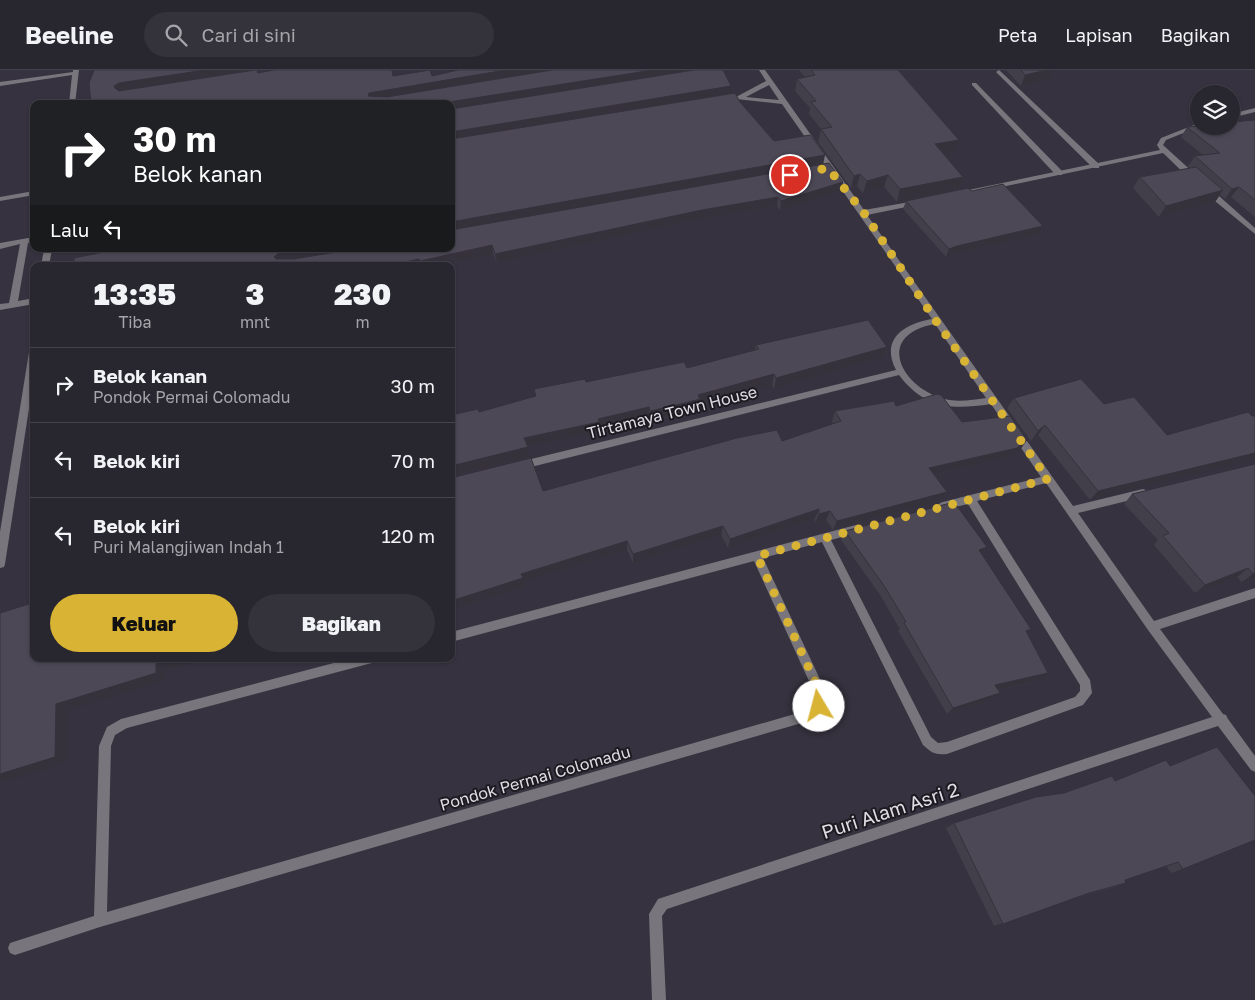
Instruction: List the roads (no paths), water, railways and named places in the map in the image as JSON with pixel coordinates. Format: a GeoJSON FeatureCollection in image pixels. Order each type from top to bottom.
{"type":"FeatureCollection","features":[{"type":"Feature","properties":{"kind":"street"},"geometry":{"type":"LineString","coordinates":[[762,70],[824,168],[864,213],[936,321],[1152,626],[1255,766]]}},
{"type":"Feature","properties":{"kind":"street"},"geometry":{"type":"LineString","coordinates":[[0,84],[76,72],[72,100]]}},
{"type":"Feature","properties":{"kind":"street"},"geometry":{"type":"LineString","coordinates":[[999,72],[1096,166]]}},
{"type":"Feature","properties":{"kind":"street"},"geometry":{"type":"LineString","coordinates":[[729,100],[738,98],[769,82]]}},
{"type":"Feature","properties":{"kind":"street"},"geometry":{"type":"LineString","coordinates":[[974,84],[1059,173]]}},
{"type":"Feature","properties":{"kind":"street"},"geometry":{"type":"LineString","coordinates":[[738,98],[783,102]]}},
{"type":"Feature","properties":{"kind":"street"},"geometry":{"type":"LineString","coordinates":[[1240,114],[1255,110]]}},
{"type":"Feature","properties":{"kind":"street"},"geometry":{"type":"LineString","coordinates":[[1190,129],[1163,139],[1160,145],[1164,151],[1255,232]]}},
{"type":"Feature","properties":{"kind":"street"},"geometry":{"type":"LineString","coordinates":[[952,195],[1164,151]]}},
{"type":"Feature","properties":{"kind":"street"},"geometry":{"type":"LineString","coordinates":[[0,199],[30,194]]}},
{"type":"Feature","properties":{"kind":"street"},"geometry":{"type":"LineString","coordinates":[[864,213],[922,201]]}},
{"type":"Feature","properties":{"kind":"street"},"geometry":{"type":"LineString","coordinates":[[0,246],[30,240]]}},
{"type":"Feature","properties":{"kind":"street"},"geometry":{"type":"LineString","coordinates":[[13,305],[24,241]]}},
{"type":"Feature","properties":{"kind":"street"},"geometry":{"type":"LineString","coordinates":[[0,307],[30,302]]}},
{"type":"Feature","properties":{"kind":"street"},"geometry":{"type":"LineString","coordinates":[[936,321],[918,325],[904,332],[897,341],[893,353],[900,372],[934,400],[951,404],[992,400]]}},
{"type":"Feature","properties":{"kind":"street"},"geometry":{"type":"LineString","coordinates":[[0,564],[30,372]]}},
{"type":"Feature","properties":{"kind":"street","name":"Tirtamaya Town House"},"geometry":{"type":"LineString","coordinates":[[508,468],[900,372]]}},
{"type":"Feature","properties":{"kind":"street"},"geometry":{"type":"LineString","coordinates":[[934,508],[1048,479]]}},
{"type":"Feature","properties":{"kind":"street"},"geometry":{"type":"LineString","coordinates":[[1071,511],[1158,489]]}},
{"type":"Feature","properties":{"kind":"street"},"geometry":{"type":"LineString","coordinates":[[824,538],[928,741],[936,748],[947,748],[1079,701],[1086,693],[1086,684],[970,499]]}},
{"type":"Feature","properties":{"kind":"street"},"geometry":{"type":"LineString","coordinates":[[455,636],[870,525]]}},
{"type":"Feature","properties":{"kind":"street","name":"Pondok Permai Colomadu"},"geometry":{"type":"LineString","coordinates":[[14,948],[100,920],[808,716],[819,706],[820,692],[757,556]]}},
{"type":"Feature","properties":{"kind":"street"},"geometry":{"type":"LineString","coordinates":[[1152,626],[1255,593]]}},
{"type":"Feature","properties":{"kind":"street"},"geometry":{"type":"LineString","coordinates":[[100,920],[105,746],[111,731],[125,723],[357,662]]}},
{"type":"Feature","properties":{"kind":"street","name":"Puri Alam Asri 2"},"geometry":{"type":"LineString","coordinates":[[659,1000],[655,914],[663,904],[1222,720]]}}]}
